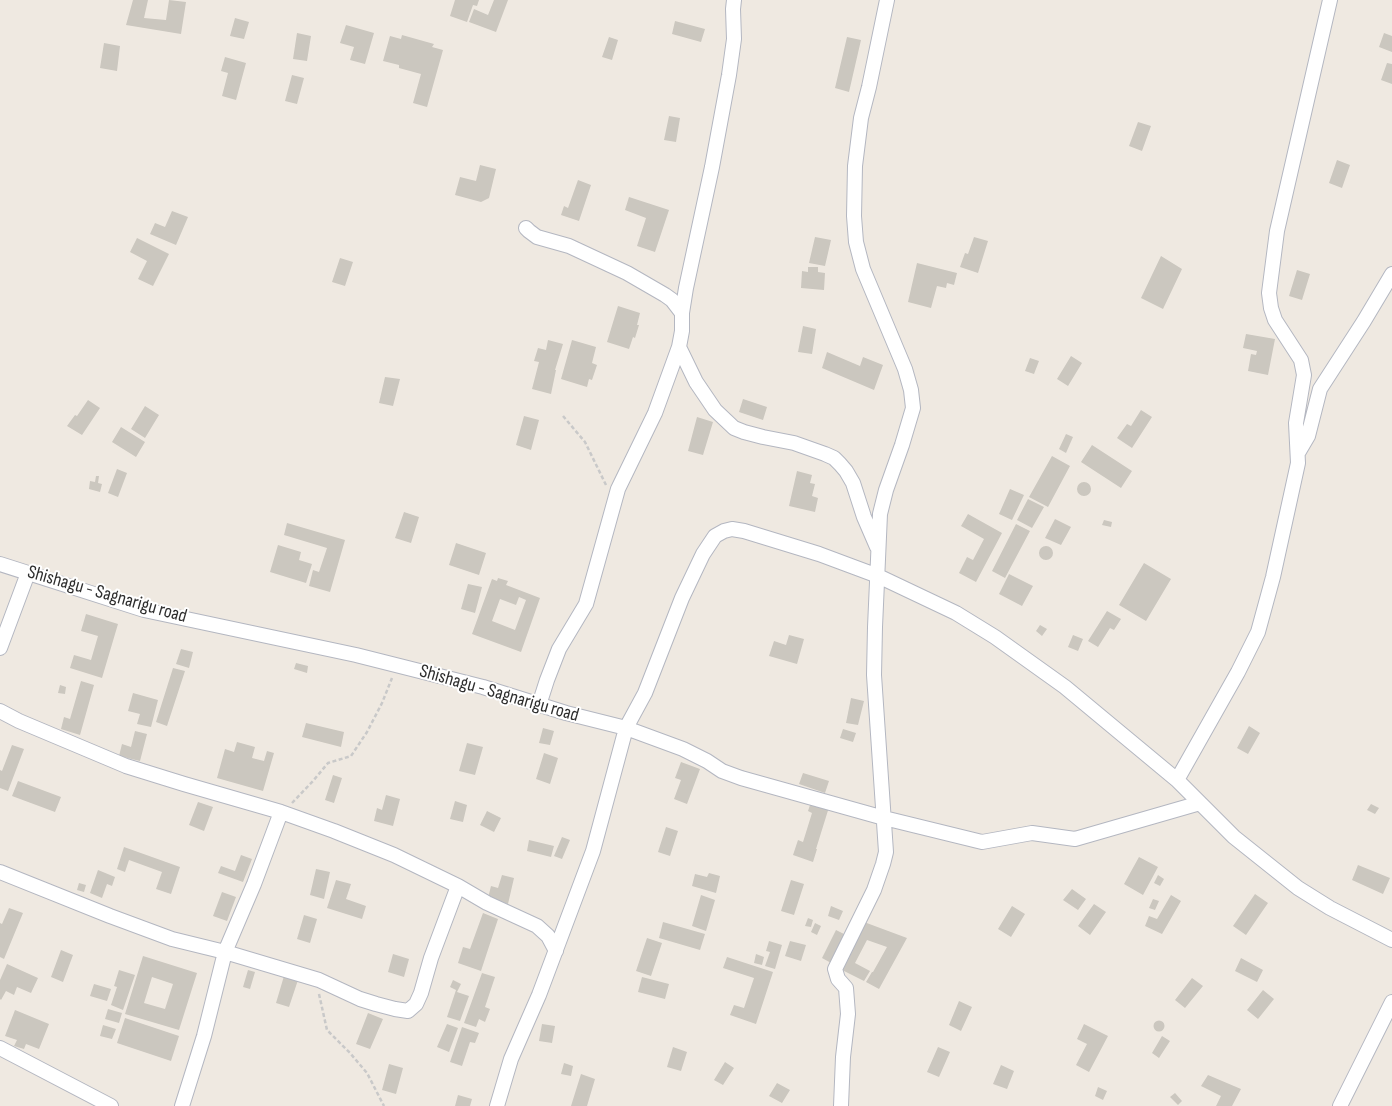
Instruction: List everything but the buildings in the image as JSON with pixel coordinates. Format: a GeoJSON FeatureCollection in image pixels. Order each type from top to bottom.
{"type":"FeatureCollection","features":[{"type":"Feature","properties":{"kind":"street"},"geometry":{"type":"LineString","coordinates":[[539,705],[559,649],[586,604],[618,488],[655,413],[678,347],[682,331],[682,313],[688,280],[729,75],[734,39],[734,0]]}},
{"type":"Feature","properties":{"kind":"street"},"geometry":{"type":"LineString","coordinates":[[841,1106],[842,1065],[848,1014],[846,988],[838,979],[835,969],[874,890],[884,864],[886,852],[874,675],[880,514],[912,408],[911,390],[906,369],[863,269],[856,242],[854,216],[855,166],[861,118],[887,0]]}},
{"type":"Feature","properties":{"kind":"street"},"geometry":{"type":"LineString","coordinates":[[1176,780],[1238,672],[1258,632],[1273,578],[1298,463],[1296,423],[1304,375],[1301,360],[1275,320],[1269,294],[1277,230],[1330,0]]}},
{"type":"Feature","properties":{"kind":"street"},"geometry":{"type":"LineString","coordinates":[[526,228],[537,236],[568,246],[627,273],[672,300],[682,313]]}},
{"type":"Feature","properties":{"kind":"street"},"geometry":{"type":"LineString","coordinates":[[1298,453],[1308,436],[1320,390],[1392,274]]}},
{"type":"Feature","properties":{"kind":"street"},"geometry":{"type":"LineString","coordinates":[[678,347],[696,382],[710,403],[734,428],[763,437],[794,443],[826,454],[834,458],[846,470],[878,549]]}},
{"type":"Feature","properties":{"kind":"street"},"geometry":{"type":"LineString","coordinates":[[497,1106],[511,1059],[556,951],[593,851],[626,728],[645,693],[667,633],[702,554],[715,536],[732,529],[800,548],[878,576],[956,613],[995,637],[1065,687],[1176,780],[1234,837],[1298,888],[1330,908],[1392,940]]}},
{"type":"Feature","properties":{"kind":"street","name":"Shishagu - Sagnarigu road"},"geometry":{"type":"LineString","coordinates":[[0,564],[144,610],[356,655],[483,687],[584,718],[626,728],[683,749],[722,771],[741,778],[884,818],[982,842],[1032,833],[1075,839],[1200,803]]}},
{"type":"Feature","properties":{"kind":"street"},"geometry":{"type":"LineString","coordinates":[[0,648],[28,573]]}},
{"type":"Feature","properties":{"kind":"street"},"geometry":{"type":"LineString","coordinates":[[0,711],[19,721],[126,766],[281,812],[334,830],[394,855],[458,886],[487,903],[537,926],[548,936],[556,951]]}},
{"type":"Feature","properties":{"kind":"street"},"geometry":{"type":"LineString","coordinates":[[182,1106],[204,1036],[225,952],[254,884],[281,812]]}},
{"type":"Feature","properties":{"kind":"street"},"geometry":{"type":"LineString","coordinates":[[0,872],[172,939],[225,952],[319,980],[360,999],[395,1010],[408,1011],[416,1004],[421,993],[431,958],[458,886]]}},
{"type":"Feature","properties":{"kind":"street"},"geometry":{"type":"LineString","coordinates":[[1340,1106],[1392,1002]]}},
{"type":"Feature","properties":{"kind":"street"},"geometry":{"type":"LineString","coordinates":[[0,1048],[111,1106]]}},
{"type":"Feature","properties":{"kind":"path"},"geometry":{"type":"LineString","coordinates":[[563,416],[585,442],[614,502]]}},
{"type":"Feature","properties":{"kind":"path"},"geometry":{"type":"LineString","coordinates":[[281,812],[299,796],[328,763],[351,756],[367,732],[382,703],[397,666]]}},
{"type":"Feature","properties":{"kind":"path"},"geometry":{"type":"LineString","coordinates":[[319,980],[320,996],[327,1030],[350,1053],[367,1074],[384,1106]]}}]}
